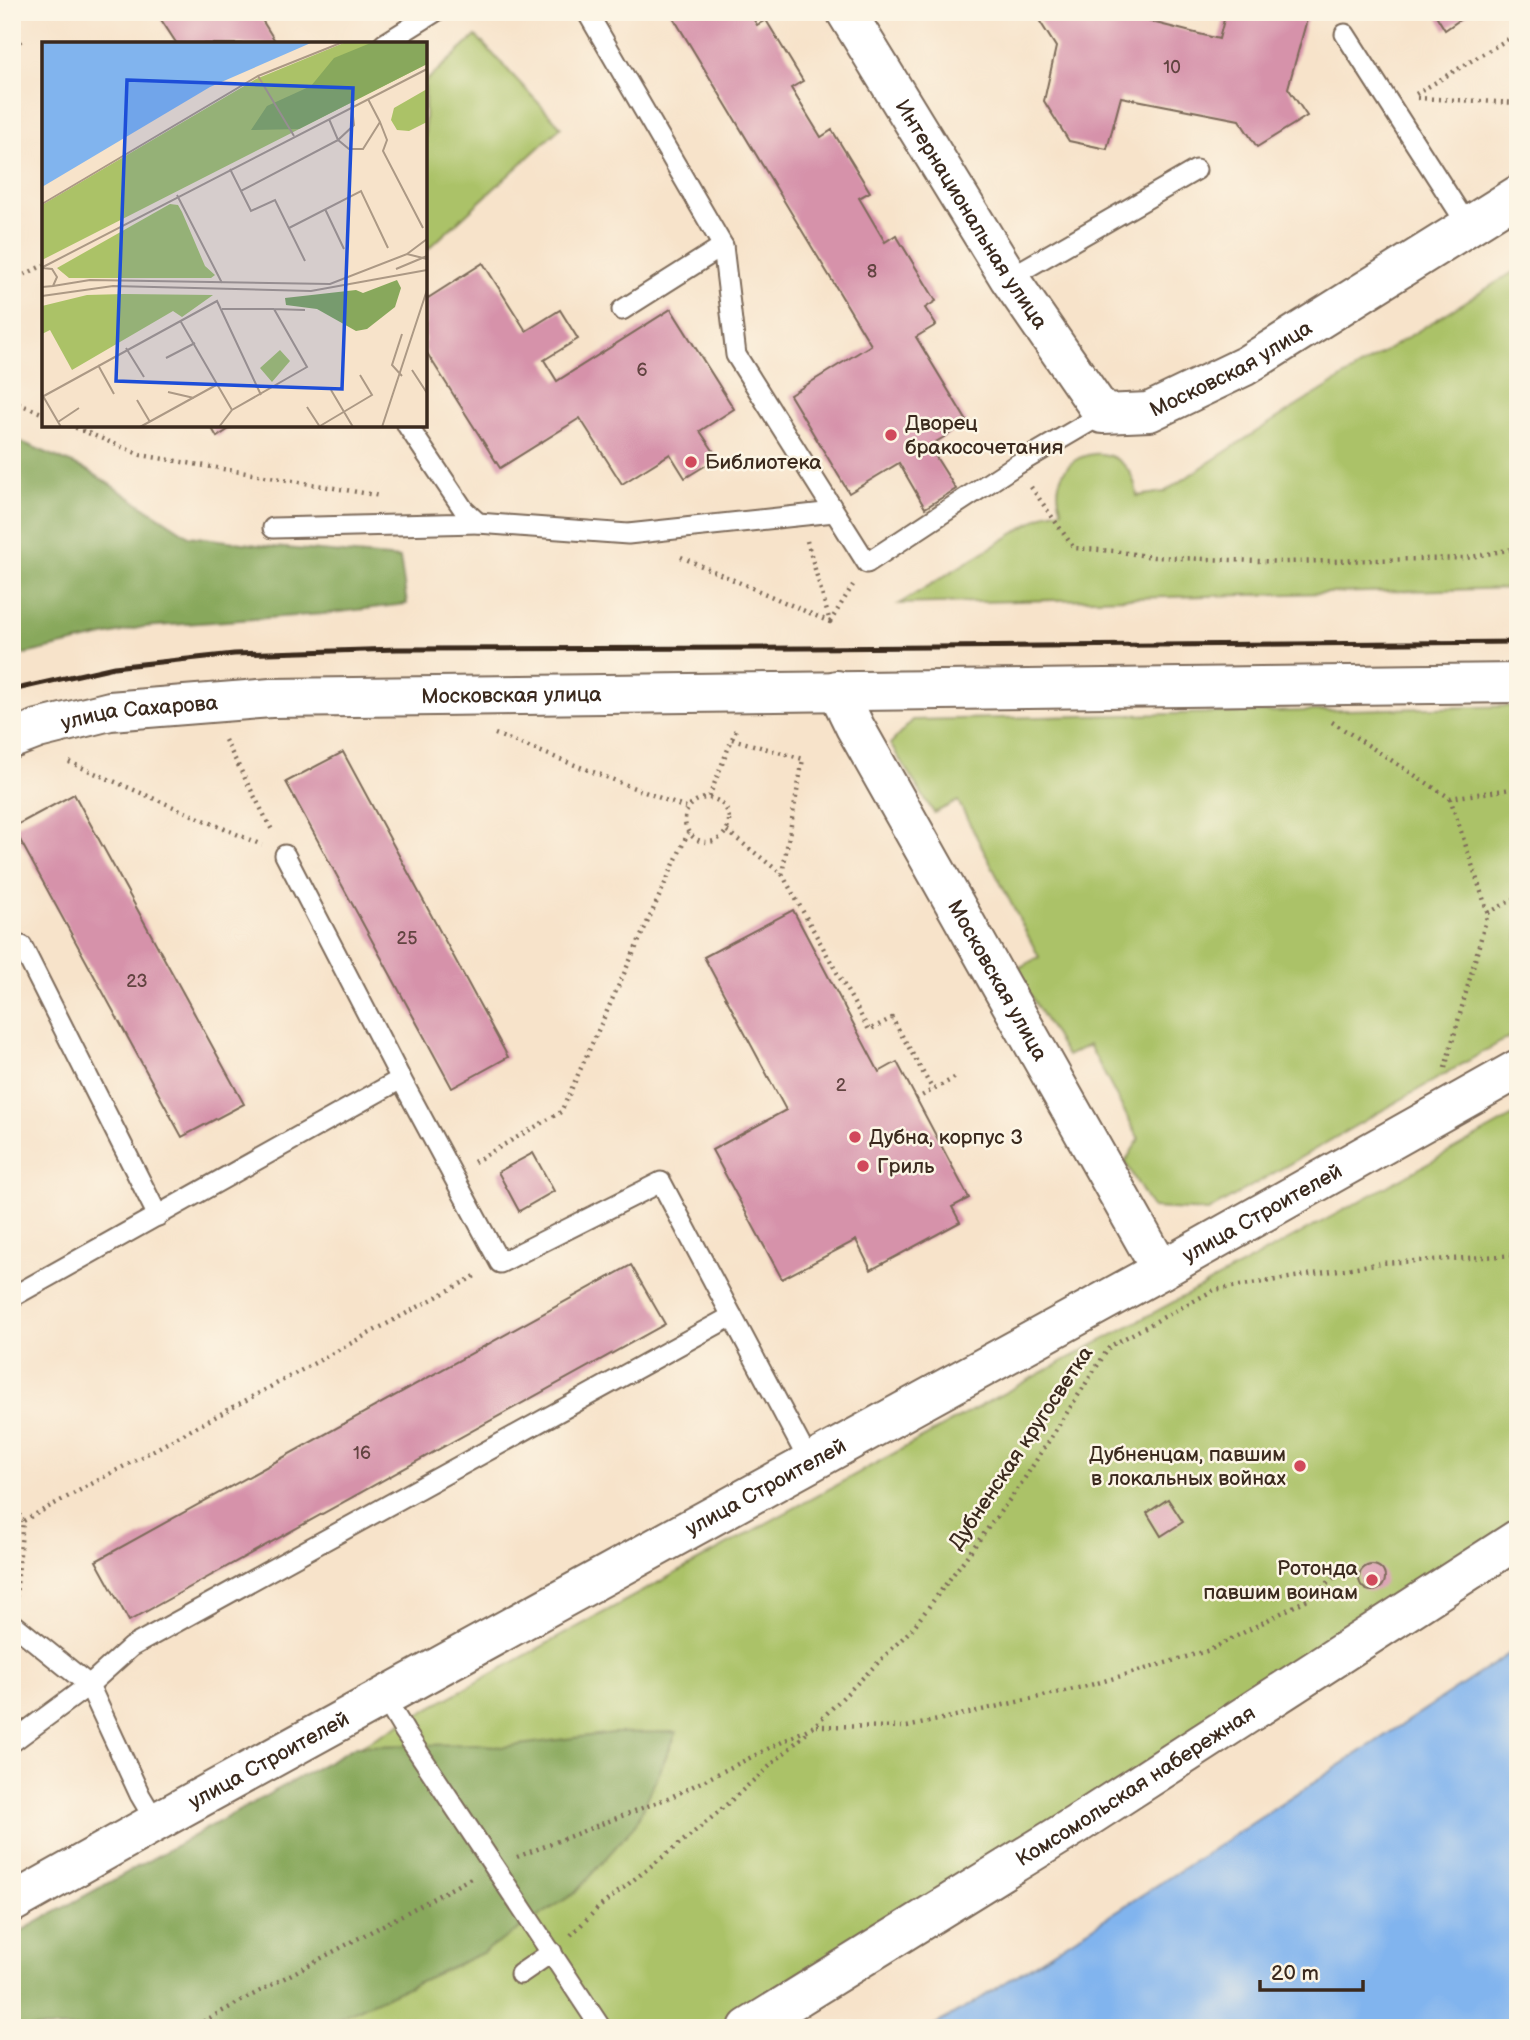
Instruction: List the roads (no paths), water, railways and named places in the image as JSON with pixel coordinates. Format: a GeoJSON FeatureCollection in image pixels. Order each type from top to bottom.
{"type":"FeatureCollection","features":[{"type":"Feature","properties":{"kind":"street","name":"Интернациональная улица"},"geometry":{"type":"LineString","coordinates":[[846,12],[1009,278],[1103,414]]}},
{"type":"Feature","properties":{"kind":"street","name":"Московская улица"},"geometry":{"type":"LineString","coordinates":[[1103,414],[1149,412],[1245,366],[1518,195]]}},
{"type":"Feature","properties":{"kind":"street","name":"Московская улица"},"geometry":{"type":"LineString","coordinates":[[271,698],[1518,683]]}},
{"type":"Feature","properties":{"kind":"street","name":"Московская улица"},"geometry":{"type":"LineString","coordinates":[[836,690],[1161,1270]]}},
{"type":"Feature","properties":{"kind":"street","name":"улица Сахарова"},"geometry":{"type":"LineString","coordinates":[[12,739],[38,729],[110,710],[271,698]]}},
{"type":"Feature","properties":{"kind":"street","name":"улица Строителей"},"geometry":{"type":"LineString","coordinates":[[12,1903],[1161,1270],[1518,1069]]}},
{"type":"Feature","properties":{"kind":"street","name":"Комсомольская набережная"},"geometry":{"type":"LineString","coordinates":[[748,2028],[1088,1817],[1518,1539]]}},
{"type":"Feature","properties":{"kind":"lane"},"geometry":{"type":"LineString","coordinates":[[387,42],[435,12]]}},
{"type":"Feature","properties":{"kind":"lane"},"geometry":{"type":"LineString","coordinates":[[273,528],[478,523],[628,534],[834,512],[736,355],[723,246],[587,12]]}},
{"type":"Feature","properties":{"kind":"lane"},"geometry":{"type":"LineString","coordinates":[[1345,34],[1468,226]]}},
{"type":"Feature","properties":{"kind":"lane"},"geometry":{"type":"LineString","coordinates":[[1009,278],[1196,170]]}},
{"type":"Feature","properties":{"kind":"lane"},"geometry":{"type":"LineString","coordinates":[[622,310],[723,246]]}},
{"type":"Feature","properties":{"kind":"lane","name":"Московская улица"},"geometry":{"type":"LineString","coordinates":[[834,512],[867,564],[1016,465],[1103,414]]}},
{"type":"Feature","properties":{"kind":"lane"},"geometry":{"type":"LineString","coordinates":[[408,427],[464,510],[478,523]]}},
{"type":"Feature","properties":{"kind":"lane"},"geometry":{"type":"LineString","coordinates":[[285,855],[500,1264],[661,1182],[810,1462]]}},
{"type":"Feature","properties":{"kind":"lane"},"geometry":{"type":"LineString","coordinates":[[22,946],[158,1216]]}},
{"type":"Feature","properties":{"kind":"lane"},"geometry":{"type":"LineString","coordinates":[[12,1297],[401,1079]]}},
{"type":"Feature","properties":{"kind":"lane"},"geometry":{"type":"LineString","coordinates":[[12,1742],[89,1685],[131,1647],[732,1316]]}},
{"type":"Feature","properties":{"kind":"lane"},"geometry":{"type":"LineString","coordinates":[[13,1623],[89,1685],[140,1795],[156,1822]]}},
{"type":"Feature","properties":{"kind":"lane"},"geometry":{"type":"LineString","coordinates":[[384,1697],[601,2028]]}},
{"type":"Feature","properties":{"kind":"lane"},"geometry":{"type":"LineString","coordinates":[[520,1974],[552,1952]]}},
{"type":"Feature","properties":{"kind":"water"},"geometry":{"type":"Polygon","coordinates":[[[1518,1648],[1518,2028],[929,2028],[964,2009],[1204,1855],[1518,1648]]]}},
{"type":"Feature","properties":{"kind":"railway"},"geometry":{"type":"LineString","coordinates":[[12,690],[114,667],[234,654],[397,649],[1518,642]]}},
{"type":"Feature","properties":{"kind":"place","name":"Дворец бракосочетания"},"geometry":{"type":"Point","coordinates":[891,435]}},
{"type":"Feature","properties":{"kind":"place","name":"Библиотека"},"geometry":{"type":"Point","coordinates":[691,462]}},
{"type":"Feature","properties":{"kind":"place","name":"Дубна, корпус 3"},"geometry":{"type":"Point","coordinates":[855,1137]}},
{"type":"Feature","properties":{"kind":"place","name":"Гриль"},"geometry":{"type":"Point","coordinates":[863,1166]}},
{"type":"Feature","properties":{"kind":"place","name":"Дубненцам, павшим в локальных войнах"},"geometry":{"type":"Point","coordinates":[1300,1466]}},
{"type":"Feature","properties":{"kind":"place","name":"Ротонда павшим воинам"},"geometry":{"type":"Point","coordinates":[1372,1580]}}]}
